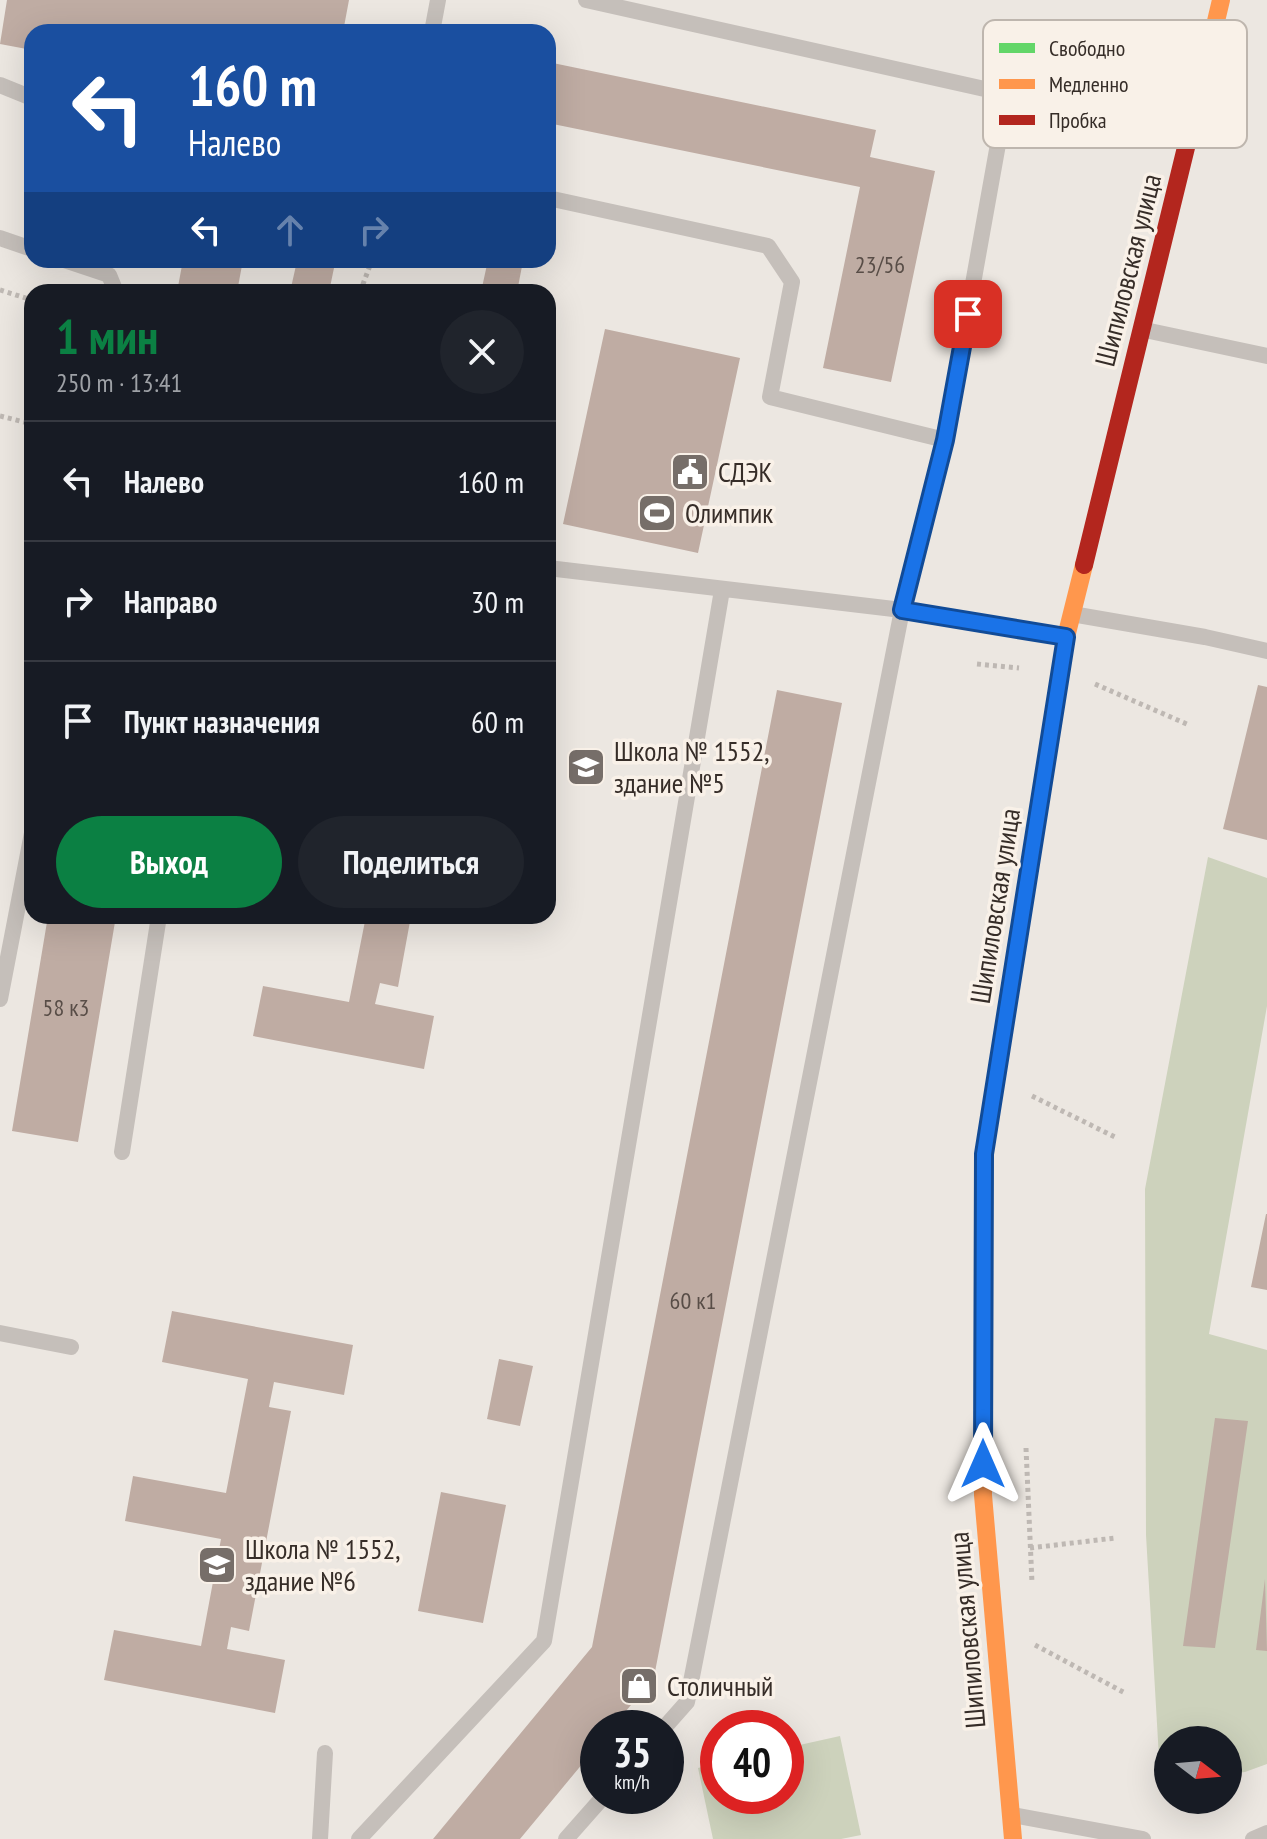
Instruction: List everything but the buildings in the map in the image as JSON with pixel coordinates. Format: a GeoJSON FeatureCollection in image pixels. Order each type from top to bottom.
{"type":"FeatureCollection","features":[{"type":"Feature","properties":{"kind":"street","name":"Шипиловская улица"},"geometry":{"type":"LineString","coordinates":[[1216,20],[1221,0]]}},
{"type":"Feature","properties":{"kind":"street","name":"Шипиловская улица"},"geometry":{"type":"LineString","coordinates":[[1013,1839],[983,1495],[984,1154],[1066,637],[1186,148]]}},
{"type":"Feature","properties":{"kind":"lane"},"geometry":{"type":"LineString","coordinates":[[434,24],[438,0]]}},
{"type":"Feature","properties":{"kind":"lane"},"geometry":{"type":"LineString","coordinates":[[586,0],[983,89]]}},
{"type":"Feature","properties":{"kind":"lane"},"geometry":{"type":"LineString","coordinates":[[0,85],[24,95]]}},
{"type":"Feature","properties":{"kind":"lane"},"geometry":{"type":"LineString","coordinates":[[680,1710],[687,1702],[902,610],[945,440],[997,148]]}},
{"type":"Feature","properties":{"kind":"lane"},"geometry":{"type":"LineString","coordinates":[[556,200],[768,246],[792,282],[770,397],[945,440]]}},
{"type":"Feature","properties":{"kind":"lane"},"geometry":{"type":"LineString","coordinates":[[0,238],[24,246]]}},
{"type":"Feature","properties":{"kind":"lane"},"geometry":{"type":"LineString","coordinates":[[88,268],[109,275],[113,284]]}},
{"type":"Feature","properties":{"kind":"lane"},"geometry":{"type":"LineString","coordinates":[[1143,329],[1267,356]]}},
{"type":"Feature","properties":{"kind":"lane"},"geometry":{"type":"LineString","coordinates":[[556,569],[902,610],[1066,637]]}},
{"type":"Feature","properties":{"kind":"lane"},"geometry":{"type":"LineString","coordinates":[[359,1839],[544,1641],[722,590]]}},
{"type":"Feature","properties":{"kind":"lane"},"geometry":{"type":"LineString","coordinates":[[1071,614],[1267,651]]}},
{"type":"Feature","properties":{"kind":"lane"},"geometry":{"type":"LineString","coordinates":[[0,999],[24,874]]}},
{"type":"Feature","properties":{"kind":"lane"},"geometry":{"type":"LineString","coordinates":[[122,1152],[158,924]]}},
{"type":"Feature","properties":{"kind":"lane"},"geometry":{"type":"LineString","coordinates":[[0,1333],[71,1347]]}},
{"type":"Feature","properties":{"kind":"lane"},"geometry":{"type":"LineString","coordinates":[[320,1839],[325,1753]]}},
{"type":"Feature","properties":{"kind":"lane"},"geometry":{"type":"LineString","coordinates":[[566,1839],[588,1814]]}},
{"type":"Feature","properties":{"kind":"lane"},"geometry":{"type":"LineString","coordinates":[[1010,1814],[1143,1839]]}},
{"type":"Feature","properties":{"kind":"lane"},"geometry":{"type":"LineString","coordinates":[[1253,1839],[1267,1833]]}},
{"type":"Feature","properties":{"kind":"path"},"geometry":{"type":"LineString","coordinates":[[0,290],[24,298]]}},
{"type":"Feature","properties":{"kind":"path"},"geometry":{"type":"LineString","coordinates":[[0,416],[24,422]]}},
{"type":"Feature","properties":{"kind":"path"},"geometry":{"type":"LineString","coordinates":[[977,664],[1019,668]]}},
{"type":"Feature","properties":{"kind":"path"},"geometry":{"type":"LineString","coordinates":[[1082,678],[1189,725]]}},
{"type":"Feature","properties":{"kind":"path"},"geometry":{"type":"LineString","coordinates":[[1032,1096],[1117,1138]]}},
{"type":"Feature","properties":{"kind":"path"},"geometry":{"type":"LineString","coordinates":[[1026,1448],[1032,1590]]}},
{"type":"Feature","properties":{"kind":"path"},"geometry":{"type":"LineString","coordinates":[[1030,1548],[1115,1538]]}},
{"type":"Feature","properties":{"kind":"path"},"geometry":{"type":"LineString","coordinates":[[1034,1632],[1035,1646],[1125,1693]]}},
{"type":"Feature","properties":{"kind":"green space"},"geometry":{"type":"Polygon","coordinates":[[[1208,857],[1267,878],[1267,1006],[1209,1334],[1267,1350],[1267,1764],[1245,1772],[1242,1772],[1242,1726],[1157,1726],[1146,1535],[1145,1189],[1208,857]]]}},
{"type":"Feature","properties":{"kind":"green space"},"geometry":{"type":"Polygon","coordinates":[[[840,1736],[861,1835],[841,1839],[713,1839],[708,1814],[804,1814],[804,1744],[840,1736]]]}},
{"type":"Feature","properties":{"kind":"traffic: fast"},"geometry":{"type":"LineString","coordinates":[[984,1278],[984,1154],[1023,907]]}},
{"type":"Feature","properties":{"kind":"traffic: slow"},"geometry":{"type":"LineString","coordinates":[[1216,20],[1221,0]]}},
{"type":"Feature","properties":{"kind":"traffic: slow"},"geometry":{"type":"LineString","coordinates":[[1023,907],[1066,637],[1084,565]]}},
{"type":"Feature","properties":{"kind":"traffic: slow"},"geometry":{"type":"LineString","coordinates":[[984,1278],[983,1495],[1013,1839]]}},
{"type":"Feature","properties":{"kind":"traffic: jam"},"geometry":{"type":"LineString","coordinates":[[1084,565],[1186,148]]}},
{"type":"Feature","properties":{"kind":"place","name":"СДЭК"},"geometry":{"type":"Point","coordinates":[690,472]}},
{"type":"Feature","properties":{"kind":"place","name":"Олимпик"},"geometry":{"type":"Point","coordinates":[657,513]}},
{"type":"Feature","properties":{"kind":"place","name":"Школа № 1552, здание №5"},"geometry":{"type":"Point","coordinates":[586,767]}},
{"type":"Feature","properties":{"kind":"place","name":"Школа № 1552, здание №6"},"geometry":{"type":"Point","coordinates":[217,1565]}},
{"type":"Feature","properties":{"kind":"place","name":"Столичный"},"geometry":{"type":"Point","coordinates":[639,1686]}},
{"type":"Feature","properties":{"kind":"route"},"geometry":{"type":"LineString","coordinates":[[968,314],[945,440],[902,610],[1066,637],[984,1154],[983,1464]]}}]}
